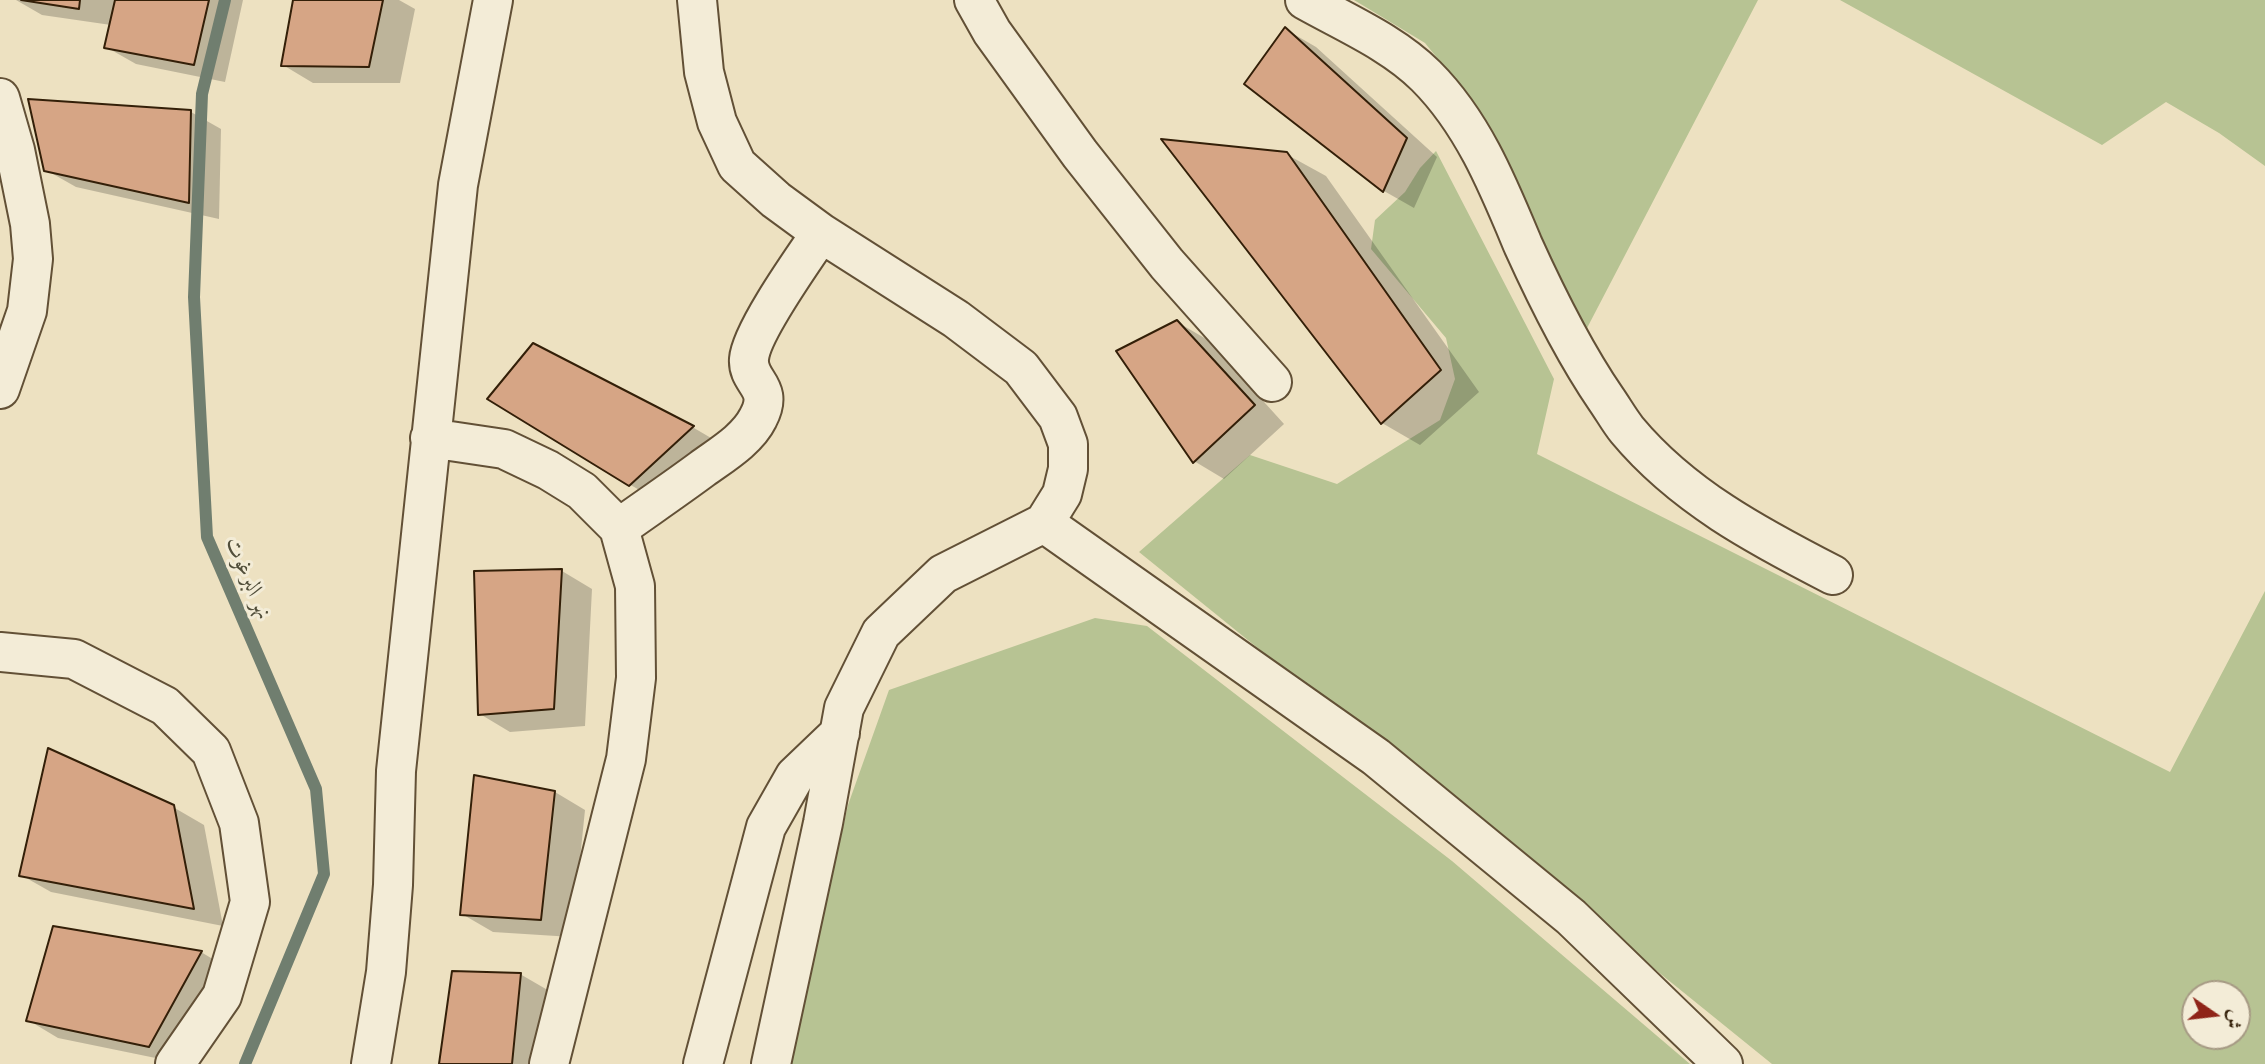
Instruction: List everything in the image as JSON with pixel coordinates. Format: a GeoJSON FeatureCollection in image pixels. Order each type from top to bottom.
{"type":"FeatureCollection","features":[{"type":"Feature","properties":{"kind":"street"},"geometry":{"type":"LineString","coordinates":[[371,1064],[386,972],[393,885],[396,771],[458,185],[493,0]]}},
{"type":"Feature","properties":{"kind":"street"},"geometry":{"type":"LineString","coordinates":[[697,0],[707,85],[716,122],[737,165],[776,200],[821,233],[956,319],[1021,368],[1058,417],[1068,444],[1068,469],[1062,494],[1044,523],[943,574],[881,634],[844,708],[771,1064]]}},
{"type":"Feature","properties":{"kind":"street"},"geometry":{"type":"LineString","coordinates":[[974,0],[992,32],[1080,154],[1167,264],[1272,382]]}},
{"type":"Feature","properties":{"kind":"street"},"geometry":{"type":"LineString","coordinates":[[1305,0],[1399,54],[1426,76],[1459,117],[1493,172],[1556,314],[1588,372],[1626,429],[1684,486],[1759,537],[1833,575]]}},
{"type":"Feature","properties":{"kind":"street"},"geometry":{"type":"LineString","coordinates":[[0,98],[15,150],[30,224],[33,259],[27,311],[0,389]]}},
{"type":"Feature","properties":{"kind":"street"},"geometry":{"type":"LineString","coordinates":[[619,528],[732,447],[757,421],[764,404],[762,389],[751,371],[751,352],[761,326],[821,233]]}},
{"type":"Feature","properties":{"kind":"street"},"geometry":{"type":"LineString","coordinates":[[430,438],[504,449],[548,470],[582,491],[619,528],[635,586],[636,678],[626,759],[550,1064]]}},
{"type":"Feature","properties":{"kind":"street"},"geometry":{"type":"LineString","coordinates":[[1044,523],[1376,757],[1571,917],[1723,1064]]}},
{"type":"Feature","properties":{"kind":"street"},"geometry":{"type":"LineString","coordinates":[[0,652],[74,659],[165,706],[211,751],[239,823],[250,902],[222,996],[175,1064]]}},
{"type":"Feature","properties":{"kind":"street"},"geometry":{"type":"LineString","coordinates":[[703,1064],[766,827],[796,776],[839,733]]}},
{"type":"Feature","properties":{"kind":"green space"},"geometry":{"type":"Polygon","coordinates":[[[1354,0],[1758,0],[1586,330],[1565,297],[1472,101],[1425,43],[1354,0]]]}},
{"type":"Feature","properties":{"kind":"green space"},"geometry":{"type":"Polygon","coordinates":[[[1840,0],[2265,0],[2265,166],[2219,133],[2166,102],[2102,145],[1840,0]]]}},
{"type":"Feature","properties":{"kind":"green space"},"geometry":{"type":"Polygon","coordinates":[[[1436,151],[1554,379],[1537,454],[2170,772],[2265,591],[2265,1064],[1772,1064],[1139,552],[1250,455],[1337,484],[1440,420],[1455,379],[1446,338],[1371,249],[1375,220],[1405,192],[1420,168],[1436,151]]]}},
{"type":"Feature","properties":{"kind":"green space"},"geometry":{"type":"Polygon","coordinates":[[[1095,618],[1147,626],[1452,861],[1690,1064],[790,1064],[848,805],[889,690],[1095,618]]]}},
{"type":"Feature","properties":{"kind":"building"},"geometry":{"type":"Polygon","coordinates":[[[21,0],[80,0],[79,9],[21,0]]]}},
{"type":"Feature","properties":{"kind":"building"},"geometry":{"type":"Polygon","coordinates":[[[115,0],[209,0],[194,65],[104,48],[115,0]]]}},
{"type":"Feature","properties":{"kind":"building"},"geometry":{"type":"Polygon","coordinates":[[[293,0],[383,0],[369,67],[281,66],[293,0]]]}},
{"type":"Feature","properties":{"kind":"building"},"geometry":{"type":"Polygon","coordinates":[[[1285,27],[1407,138],[1383,192],[1244,84],[1285,27]]]}},
{"type":"Feature","properties":{"kind":"building"},"geometry":{"type":"Polygon","coordinates":[[[28,99],[191,110],[189,203],[44,171],[28,99]]]}},
{"type":"Feature","properties":{"kind":"building"},"geometry":{"type":"Polygon","coordinates":[[[1161,139],[1287,152],[1441,370],[1381,424],[1161,139]]]}},
{"type":"Feature","properties":{"kind":"building"},"geometry":{"type":"Polygon","coordinates":[[[1177,320],[1255,405],[1193,463],[1116,351],[1177,320]]]}},
{"type":"Feature","properties":{"kind":"building"},"geometry":{"type":"Polygon","coordinates":[[[533,343],[694,426],[629,486],[487,399],[533,343]]]}},
{"type":"Feature","properties":{"kind":"building"},"geometry":{"type":"Polygon","coordinates":[[[562,569],[554,709],[478,715],[474,571],[562,569]]]}},
{"type":"Feature","properties":{"kind":"building"},"geometry":{"type":"Polygon","coordinates":[[[48,748],[174,805],[194,909],[19,876],[48,748]]]}},
{"type":"Feature","properties":{"kind":"building"},"geometry":{"type":"Polygon","coordinates":[[[474,775],[555,791],[541,920],[460,915],[474,775]]]}},
{"type":"Feature","properties":{"kind":"building"},"geometry":{"type":"Polygon","coordinates":[[[53,926],[202,951],[149,1047],[26,1021],[53,926]]]}},
{"type":"Feature","properties":{"kind":"building"},"geometry":{"type":"Polygon","coordinates":[[[452,971],[521,973],[512,1064],[439,1064],[452,971]]]}},
{"type":"Feature","properties":{"kind":"waterway","name":"نهر البرغوت"},"geometry":{"type":"LineString","coordinates":[[225,0],[202,94],[194,297],[207,537],[316,789],[324,874],[245,1064]]}}]}
